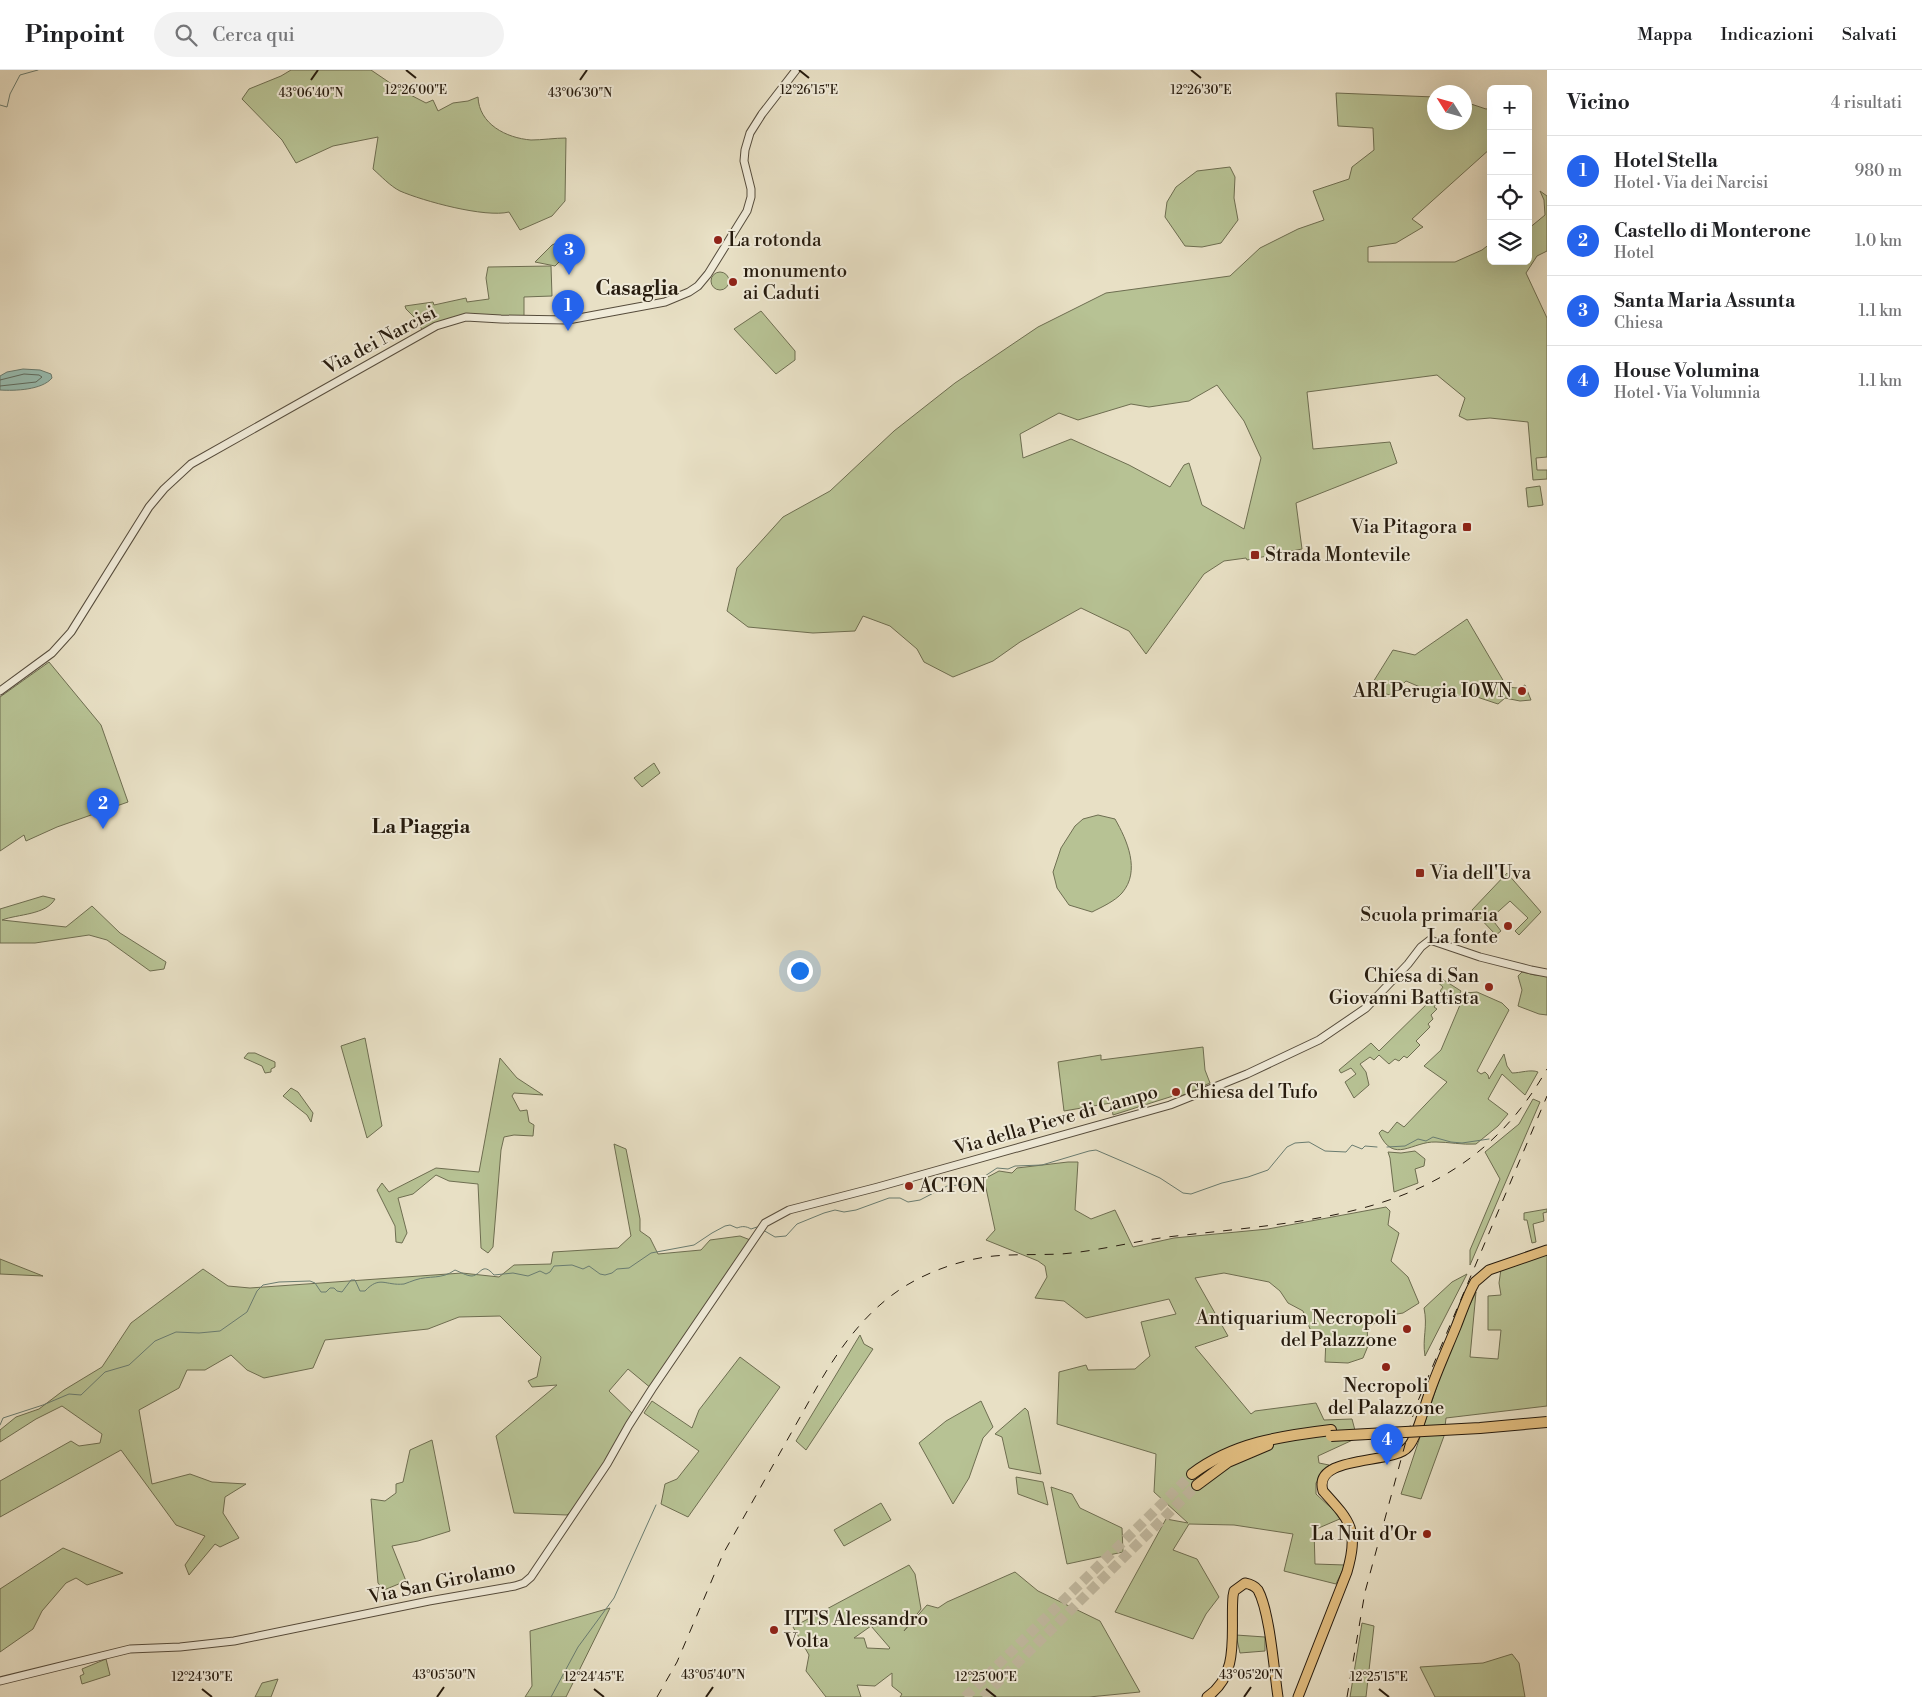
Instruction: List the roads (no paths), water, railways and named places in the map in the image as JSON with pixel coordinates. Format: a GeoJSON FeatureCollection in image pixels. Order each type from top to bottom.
{"type":"FeatureCollection","features":[{"type":"Feature","properties":{"kind":"highway"},"geometry":{"type":"LineString","coordinates":[[1192,1474],[1223,1455],[1250,1444],[1276,1438],[1547,1417]]}},
{"type":"Feature","properties":{"kind":"highway"},"geometry":{"type":"LineString","coordinates":[[1197,1485],[1228,1462],[1268,1445],[1331,1433],[1480,1428],[1547,1422]]}},
{"type":"Feature","properties":{"kind":"main road"},"geometry":{"type":"LineString","coordinates":[[1298,1697],[1347,1572],[1352,1552],[1349,1522],[1323,1491],[1323,1478],[1326,1473],[1347,1464],[1400,1453],[1409,1446],[1432,1385],[1477,1279],[1489,1270],[1547,1250]]}},
{"type":"Feature","properties":{"kind":"main road"},"geometry":{"type":"LineString","coordinates":[[1207,1697],[1216,1689],[1231,1663],[1233,1649],[1233,1596],[1234,1591],[1245,1583],[1258,1590],[1266,1614],[1278,1697]]}},
{"type":"Feature","properties":{"kind":"street","name":"Via dei Narcisi"},"geometry":{"type":"LineString","coordinates":[[0,692],[52,653],[71,632],[150,507],[176,477],[191,464],[424,332],[466,316],[525,320],[568,320],[665,302],[689,292],[703,281],[747,211],[751,197],[744,161],[747,141],[762,114],[796,70]]}},
{"type":"Feature","properties":{"kind":"street","name":"Via della Pieve di Campo"},"geometry":{"type":"LineString","coordinates":[[765,1223],[789,1210],[878,1187],[1170,1104],[1238,1077],[1300,1049],[1337,1029],[1366,1008],[1408,964],[1421,947],[1430,940],[1480,957],[1547,973]]}},
{"type":"Feature","properties":{"kind":"street","name":"Via San Girolamo"},"geometry":{"type":"LineString","coordinates":[[0,1681],[130,1649],[180,1647],[234,1641],[524,1583],[532,1577],[607,1464],[628,1425],[765,1223]]}},
{"type":"Feature","properties":{"kind":"water"},"geometry":{"type":"Polygon","coordinates":[[[23,369],[40,370],[51,374],[52,378],[48,382],[35,387],[20,390],[0,390],[0,376],[7,372],[23,369]]]}},
{"type":"Feature","properties":{"kind":"waterway"},"geometry":{"type":"LineString","coordinates":[[0,105],[7,107],[10,94],[20,75],[38,70]]}},
{"type":"Feature","properties":{"kind":"waterway"},"geometry":{"type":"LineString","coordinates":[[1387,1147],[1405,1146],[1418,1139],[1426,1141],[1433,1137],[1462,1143],[1489,1139]]}},
{"type":"Feature","properties":{"kind":"waterway"},"geometry":{"type":"LineString","coordinates":[[763,1230],[775,1237],[786,1236],[797,1224],[824,1213],[835,1210],[844,1212],[856,1210],[889,1198],[900,1198],[908,1202],[920,1200],[947,1186],[973,1184],[997,1168],[1008,1169],[1015,1166],[1042,1165],[1096,1150],[1160,1178],[1183,1193],[1191,1194],[1268,1170],[1287,1147],[1295,1143],[1309,1142],[1325,1151],[1346,1152],[1352,1145],[1362,1149],[1365,1146],[1377,1147]]}},
{"type":"Feature","properties":{"kind":"waterway"},"geometry":{"type":"LineString","coordinates":[[0,1425],[3,1418],[69,1394],[81,1395],[105,1372],[129,1365],[155,1341],[176,1332],[199,1333],[220,1331],[247,1312],[257,1291],[263,1285],[279,1282],[310,1281],[315,1283],[321,1292],[326,1292],[330,1288],[342,1292],[351,1280],[355,1280],[360,1291],[365,1291],[370,1286],[379,1282],[404,1284],[414,1280],[445,1275],[455,1270],[472,1276],[484,1269],[487,1269],[494,1275],[513,1273],[528,1276],[540,1271],[546,1274],[554,1266],[572,1265],[583,1269],[589,1266],[600,1274],[605,1275],[617,1269],[629,1268],[651,1253],[694,1245],[725,1226],[759,1228]]}},
{"type":"Feature","properties":{"kind":"waterway"},"geometry":{"type":"LineString","coordinates":[[551,1697],[578,1647],[614,1598],[656,1505]]}},
{"type":"Feature","properties":{"kind":"tunnel"},"geometry":{"type":"LineString","coordinates":[[965,1697],[1192,1474]]}},
{"type":"Feature","properties":{"kind":"tunnel"},"geometry":{"type":"LineString","coordinates":[[983,1697],[1197,1485]]}},
{"type":"Feature","properties":{"kind":"railway"},"geometry":{"type":"LineString","coordinates":[[657,1697],[677,1662],[723,1554],[821,1380],[838,1353],[858,1327],[893,1294],[938,1270],[983,1257],[1076,1253],[1162,1238],[1286,1223],[1337,1214],[1387,1201],[1433,1182],[1475,1154],[1513,1117],[1547,1069]]}},
{"type":"Feature","properties":{"kind":"railway"},"geometry":{"type":"LineString","coordinates":[[1347,1697],[1365,1592],[1415,1408],[1547,1096]]}},
{"type":"Feature","properties":{"kind":"place","name":"La rotonda"},"geometry":{"type":"Point","coordinates":[718,240]}},
{"type":"Feature","properties":{"kind":"place","name":"Santa Maria Assunta"},"geometry":{"type":"Point","coordinates":[569,275]}},
{"type":"Feature","properties":{"kind":"place","name":"monumento ai Caduti"},"geometry":{"type":"Point","coordinates":[733,282]}},
{"type":"Feature","properties":{"kind":"place","name":"Hotel Stella"},"geometry":{"type":"Point","coordinates":[568,331]}},
{"type":"Feature","properties":{"kind":"place","name":"Via Pitagora"},"geometry":{"type":"Point","coordinates":[1467,527]}},
{"type":"Feature","properties":{"kind":"place","name":"Strada Montevile"},"geometry":{"type":"Point","coordinates":[1255,555]}},
{"type":"Feature","properties":{"kind":"place","name":"ARI Perugia I0WN"},"geometry":{"type":"Point","coordinates":[1522,691]}},
{"type":"Feature","properties":{"kind":"place","name":"Castello di Monterone"},"geometry":{"type":"Point","coordinates":[103,829]}},
{"type":"Feature","properties":{"kind":"place","name":"Via dell'Uva"},"geometry":{"type":"Point","coordinates":[1420,873]}},
{"type":"Feature","properties":{"kind":"place","name":"Scuola primaria La fonte"},"geometry":{"type":"Point","coordinates":[1508,926]}},
{"type":"Feature","properties":{"kind":"place","name":"Chiesa di San Giovanni Battista"},"geometry":{"type":"Point","coordinates":[1489,987]}},
{"type":"Feature","properties":{"kind":"place","name":"Chiesa del Tufo"},"geometry":{"type":"Point","coordinates":[1176,1092]}},
{"type":"Feature","properties":{"kind":"place","name":"ACTON"},"geometry":{"type":"Point","coordinates":[909,1186]}},
{"type":"Feature","properties":{"kind":"place","name":"Antiquarium Necropoli del Palazzone"},"geometry":{"type":"Point","coordinates":[1407,1329]}},
{"type":"Feature","properties":{"kind":"place","name":"Necropoli del Palazzone"},"geometry":{"type":"Point","coordinates":[1386,1367]}},
{"type":"Feature","properties":{"kind":"place","name":"House Volumina"},"geometry":{"type":"Point","coordinates":[1387,1465]}},
{"type":"Feature","properties":{"kind":"place","name":"La Nuit d'Or"},"geometry":{"type":"Point","coordinates":[1427,1534]}},
{"type":"Feature","properties":{"kind":"place","name":"ITTS Alessandro Volta"},"geometry":{"type":"Point","coordinates":[774,1630]}},
{"type":"Feature","properties":{"kind":"district","name":"Casaglia"},"geometry":{"type":"Point","coordinates":[637,289]}},
{"type":"Feature","properties":{"kind":"district","name":"La Piaggia"},"geometry":{"type":"Point","coordinates":[421,827]}}]}
